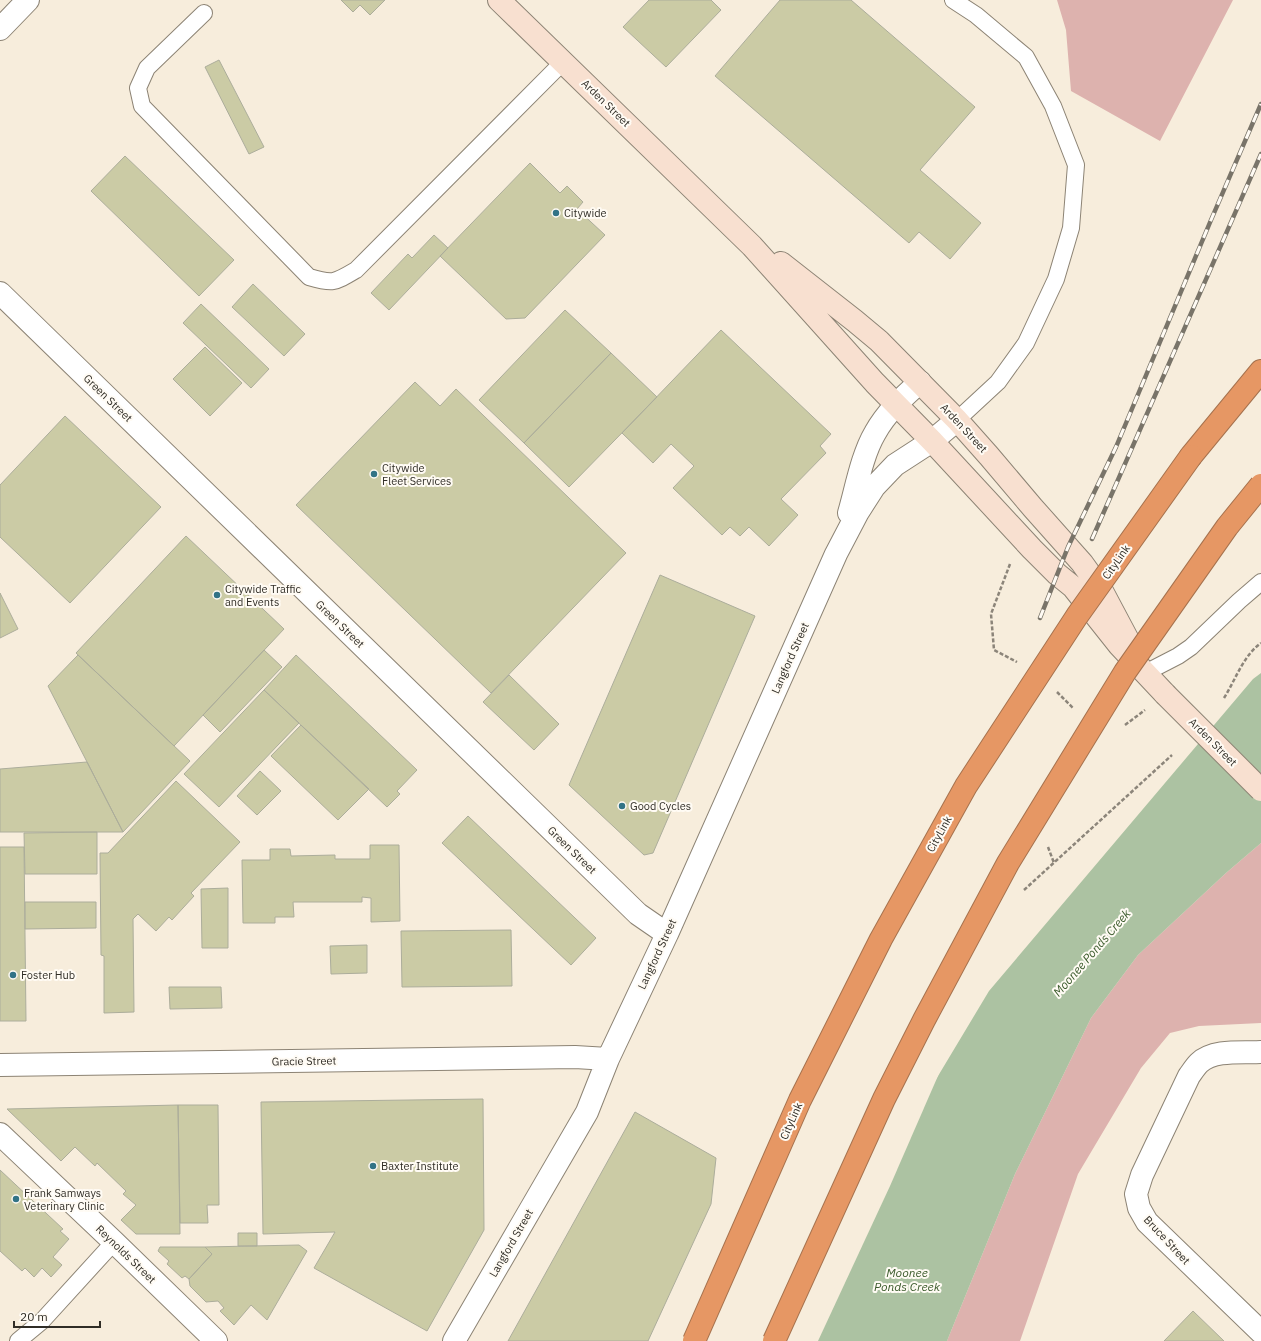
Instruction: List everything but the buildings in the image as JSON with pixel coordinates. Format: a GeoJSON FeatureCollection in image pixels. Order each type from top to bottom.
{"type":"FeatureCollection","features":[{"type":"Feature","properties":{"kind":"highway","name":"CityLink"},"geometry":{"type":"LineString","coordinates":[[694,1341],[800,1100],[881,939],[966,786],[1077,616],[1191,456],[1261,371]]}},
{"type":"Feature","properties":{"kind":"highway"},"geometry":{"type":"LineString","coordinates":[[774,1341],[884,1099],[924,1020],[1008,863],[1125,672],[1227,527],[1261,485]]}},
{"type":"Feature","properties":{"kind":"street"},"geometry":{"type":"LineString","coordinates":[[0,29],[28,0]]}},
{"type":"Feature","properties":{"kind":"street","name":"Arden Street"},"geometry":{"type":"LineString","coordinates":[[499,0],[713,206],[752,246],[851,357],[1032,549],[1057,574],[1073,587],[1119,645],[1261,790]]}},
{"type":"Feature","properties":{"kind":"street","name":"Arden Street"},"geometry":{"type":"LineString","coordinates":[[713,206],[757,245],[879,341],[957,420],[1082,563],[1102,591],[1147,672],[1166,694]]}},
{"type":"Feature","properties":{"kind":"street","name":"Green Street"},"geometry":{"type":"LineString","coordinates":[[0,293],[638,914],[667,934]]}},
{"type":"Feature","properties":{"kind":"street","name":"Langford Street"},"geometry":{"type":"LineString","coordinates":[[836,554],[871,440],[881,423],[896,404],[920,382]]}},
{"type":"Feature","properties":{"kind":"street","name":"Langford Street"},"geometry":{"type":"LineString","coordinates":[[454,1341],[587,1112],[608,1059],[667,934],[836,554],[858,512],[874,487],[895,465],[932,442],[957,420]]}},
{"type":"Feature","properties":{"kind":"street","name":"Bruce Street"},"geometry":{"type":"LineString","coordinates":[[1261,1052],[1214,1055],[1199,1062],[1189,1076],[1142,1175],[1136,1194],[1139,1208],[1147,1222],[1261,1332]]}},
{"type":"Feature","properties":{"kind":"street","name":"Gracie Street"},"geometry":{"type":"LineString","coordinates":[[0,1065],[575,1057],[608,1059]]}},
{"type":"Feature","properties":{"kind":"street","name":"Reynolds Street"},"geometry":{"type":"LineString","coordinates":[[0,1134],[216,1341]]}},
{"type":"Feature","properties":{"kind":"lane"},"geometry":{"type":"LineString","coordinates":[[953,0],[976,15],[1026,57],[1053,106],[1076,165],[1071,228],[1053,286],[1026,343],[1002,377],[957,420]]}},
{"type":"Feature","properties":{"kind":"lane"},"geometry":{"type":"LineString","coordinates":[[204,13],[147,68],[138,88],[142,106],[309,277],[327,282],[339,280],[356,270],[563,62]]}},
{"type":"Feature","properties":{"kind":"lane"},"geometry":{"type":"LineString","coordinates":[[1147,672],[1178,656],[1191,647],[1261,582]]}},
{"type":"Feature","properties":{"kind":"lane"},"geometry":{"type":"LineString","coordinates":[[18,1341],[42,1321],[114,1242]]}},
{"type":"Feature","properties":{"kind":"path"},"geometry":{"type":"LineString","coordinates":[[1224,698],[1244,661],[1254,648],[1261,643]]}},
{"type":"Feature","properties":{"kind":"path"},"geometry":{"type":"LineString","coordinates":[[1021,894],[1172,756]]}},
{"type":"Feature","properties":{"kind":"shaded area"},"geometry":{"type":"Polygon","coordinates":[[[1057,0],[1233,0],[1160,141],[1071,91],[1066,30],[1057,0]]]}},
{"type":"Feature","properties":{"kind":"shaded area"},"geometry":{"type":"Polygon","coordinates":[[[1261,843],[1261,1023],[1199,1026],[1170,1033],[1141,1068],[1078,1174],[1020,1341],[947,1341],[1015,1174],[1091,1018],[1138,955],[1226,873],[1261,843]]]}},
{"type":"Feature","properties":{"kind":"water","name":"Moonee Ponds Creek"},"geometry":{"type":"Polygon","coordinates":[[[1261,673],[1261,843],[1226,873],[1138,955],[1091,1018],[1015,1174],[947,1341],[812,1341],[932,1086],[989,991],[1253,679],[1261,673]]]}},
{"type":"Feature","properties":{"kind":"pier"},"geometry":{"type":"Polygon","coordinates":[[[944,1062],[890,1186],[818,1341],[810,1341],[930,1086],[944,1062]]]}},
{"type":"Feature","properties":{"kind":"railway"},"geometry":{"type":"LineString","coordinates":[[1040,618],[1068,547],[1116,447],[1261,104]]}},
{"type":"Feature","properties":{"kind":"railway"},"geometry":{"type":"LineString","coordinates":[[1092,539],[1261,154]]}},
{"type":"Feature","properties":{"kind":"place","name":"Citywide"},"geometry":{"type":"Point","coordinates":[556,213]}},
{"type":"Feature","properties":{"kind":"place","name":"Citywide Fleet Services"},"geometry":{"type":"Point","coordinates":[374,474]}},
{"type":"Feature","properties":{"kind":"place","name":"Citywide Traffic and Events"},"geometry":{"type":"Point","coordinates":[217,595]}},
{"type":"Feature","properties":{"kind":"place","name":"Good Cycles"},"geometry":{"type":"Point","coordinates":[622,806]}},
{"type":"Feature","properties":{"kind":"place","name":"Foster Hub"},"geometry":{"type":"Point","coordinates":[13,975]}},
{"type":"Feature","properties":{"kind":"place","name":"Baxter Institute"},"geometry":{"type":"Point","coordinates":[373,1166]}},
{"type":"Feature","properties":{"kind":"place","name":"Frank Samways Veterinary Clinic"},"geometry":{"type":"Point","coordinates":[16,1199]}}]}
